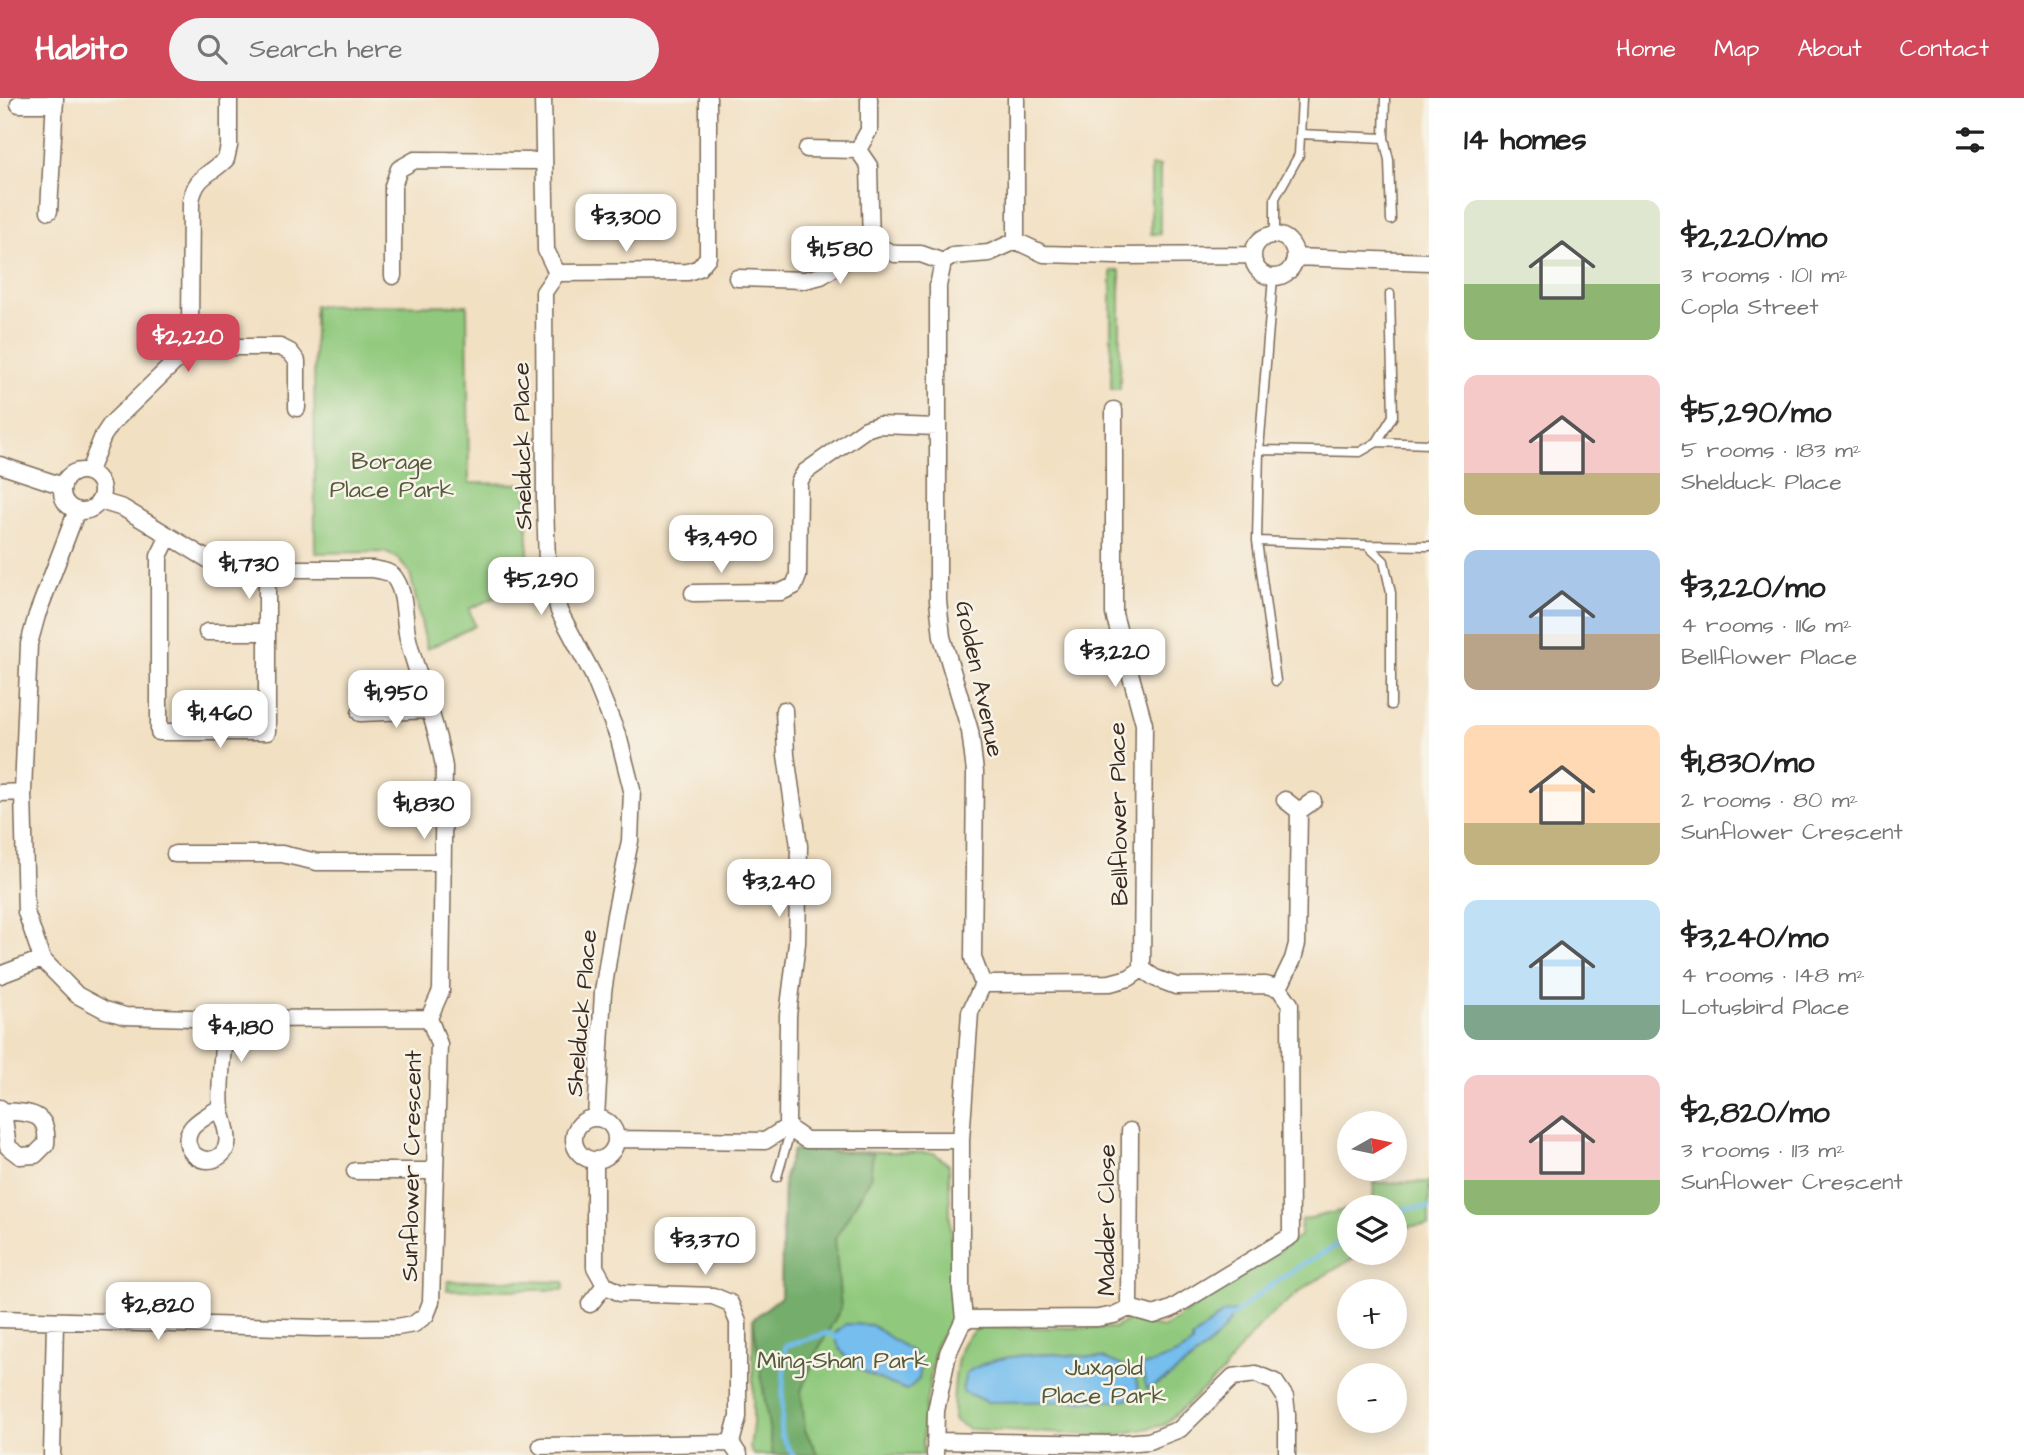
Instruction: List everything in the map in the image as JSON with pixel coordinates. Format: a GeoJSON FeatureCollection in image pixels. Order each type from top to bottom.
{"type":"FeatureCollection","features":[{"type":"Feature","properties":{"kind":"street"},"geometry":{"type":"LineString","coordinates":[[195,350],[190,330],[191,201],[193,187],[226,159],[229,146],[229,98]]}},
{"type":"Feature","properties":{"kind":"street"},"geometry":{"type":"LineString","coordinates":[[542,98],[546,250],[557,274],[688,272],[699,268],[708,257],[708,98]]}},
{"type":"Feature","properties":{"kind":"street"},"geometry":{"type":"LineString","coordinates":[[858,150],[869,130],[869,98]]}},
{"type":"Feature","properties":{"kind":"street"},"geometry":{"type":"LineString","coordinates":[[1016,98],[1016,241]]}},
{"type":"Feature","properties":{"kind":"street"},"geometry":{"type":"LineString","coordinates":[[19,104],[55,101],[49,211]]}},
{"type":"Feature","properties":{"kind":"street"},"geometry":{"type":"LineString","coordinates":[[807,149],[858,150]]}},
{"type":"Feature","properties":{"kind":"street"},"geometry":{"type":"LineString","coordinates":[[858,150],[869,166],[871,244]]}},
{"type":"Feature","properties":{"kind":"street"},"geometry":{"type":"LineString","coordinates":[[393,276],[393,186],[399,169],[415,160],[543,161]]}},
{"type":"Feature","properties":{"kind":"street"},"geometry":{"type":"LineString","coordinates":[[1275,235],[1287,240],[1295,251],[1291,270],[1280,277],[1261,273],[1256,268],[1253,255],[1262,239],[1275,235]]}},
{"type":"Feature","properties":{"kind":"street"},"geometry":{"type":"LineString","coordinates":[[871,244],[895,254],[921,254],[943,262],[954,256],[989,253],[1016,241],[1044,254],[1128,257],[1253,255]]}},
{"type":"Feature","properties":{"kind":"street"},"geometry":{"type":"LineString","coordinates":[[737,278],[805,280],[821,276],[871,244]]}},
{"type":"Feature","properties":{"kind":"street"},"geometry":{"type":"LineString","coordinates":[[1295,257],[1429,262]]}},
{"type":"Feature","properties":{"kind":"street","name":"Golden Avenue"},"geometry":{"type":"LineString","coordinates":[[943,262],[938,286],[938,601],[942,637],[970,731],[975,772],[973,958],[983,984]]}},
{"type":"Feature","properties":{"kind":"street","name":"Shelduck Place"},"geometry":{"type":"LineString","coordinates":[[557,274],[544,292],[547,562],[559,611],[593,676],[619,739],[632,790],[630,841],[603,992],[596,1118]]}},
{"type":"Feature","properties":{"kind":"street"},"geometry":{"type":"LineString","coordinates":[[89,471],[103,436],[111,424],[180,357],[195,350],[219,347],[279,347],[290,352],[297,361],[297,408]]}},
{"type":"Feature","properties":{"kind":"street","name":"Bellflower Place"},"geometry":{"type":"LineString","coordinates":[[1114,410],[1114,614],[1144,724],[1142,969]]}},
{"type":"Feature","properties":{"kind":"street"},"geometry":{"type":"LineString","coordinates":[[693,593],[780,592],[794,586],[798,576],[799,482],[805,472],[866,429],[878,425],[938,426]]}},
{"type":"Feature","properties":{"kind":"street"},"geometry":{"type":"LineString","coordinates":[[0,466],[62,486]]}},
{"type":"Feature","properties":{"kind":"street"},"geometry":{"type":"LineString","coordinates":[[89,471],[101,481],[103,495],[90,510],[77,510],[65,501],[62,486],[70,474],[89,471]]}},
{"type":"Feature","properties":{"kind":"street","name":"Sunflower Crescent"},"geometry":{"type":"LineString","coordinates":[[0,1319],[317,1328],[397,1327],[414,1324],[426,1315],[431,1302],[439,1044],[429,1018],[441,991],[444,767],[440,740],[408,642],[402,592],[393,576],[373,569],[239,569],[217,565],[123,508],[100,501]]}},
{"type":"Feature","properties":{"kind":"street"},"geometry":{"type":"LineString","coordinates":[[77,510],[37,615],[29,644],[23,792],[26,912],[42,959],[77,995],[104,1010],[125,1016],[225,1019],[429,1018]]}},
{"type":"Feature","properties":{"kind":"street"},"geometry":{"type":"LineString","coordinates":[[169,536],[159,556],[159,732],[267,732],[267,569]]}},
{"type":"Feature","properties":{"kind":"street"},"geometry":{"type":"LineString","coordinates":[[207,632],[267,632]]}},
{"type":"Feature","properties":{"kind":"street"},"geometry":{"type":"LineString","coordinates":[[360,713],[430,710]]}},
{"type":"Feature","properties":{"kind":"street"},"geometry":{"type":"LineString","coordinates":[[784,710],[786,755],[799,846],[797,943],[788,1015],[787,1127]]}},
{"type":"Feature","properties":{"kind":"street"},"geometry":{"type":"LineString","coordinates":[[0,793],[23,792]]}},
{"type":"Feature","properties":{"kind":"street"},"geometry":{"type":"LineString","coordinates":[[1284,800],[1299,811]]}},
{"type":"Feature","properties":{"kind":"street"},"geometry":{"type":"LineString","coordinates":[[1299,811],[1313,801]]}},
{"type":"Feature","properties":{"kind":"street"},"geometry":{"type":"LineString","coordinates":[[1279,988],[1293,960],[1297,944],[1299,811]]}},
{"type":"Feature","properties":{"kind":"street"},"geometry":{"type":"LineString","coordinates":[[175,854],[282,854],[317,862],[442,862]]}},
{"type":"Feature","properties":{"kind":"street"},"geometry":{"type":"LineString","coordinates":[[0,975],[42,959]]}},
{"type":"Feature","properties":{"kind":"street"},"geometry":{"type":"LineString","coordinates":[[964,1319],[1098,1318],[1129,1308],[1154,1315],[1171,1309],[1291,1236],[1290,1004],[1279,988],[1265,985],[1176,986],[1142,969],[1129,978],[1110,983],[983,984],[970,1012],[961,1140],[961,1290],[964,1319],[948,1353],[936,1411],[935,1448],[1112,1449],[1149,1441],[1180,1429],[1233,1377],[1256,1374],[1275,1382],[1285,1398],[1287,1455]]}},
{"type":"Feature","properties":{"kind":"street"},"geometry":{"type":"LineString","coordinates":[[221,1107],[225,1019]]}},
{"type":"Feature","properties":{"kind":"street"},"geometry":{"type":"LineString","coordinates":[[596,1118],[608,1122],[616,1139],[612,1152],[595,1160],[578,1151],[575,1139],[576,1132],[584,1122],[596,1118]]}},
{"type":"Feature","properties":{"kind":"street"},"geometry":{"type":"LineString","coordinates":[[616,1139],[765,1141],[787,1127]]}},
{"type":"Feature","properties":{"kind":"street"},"geometry":{"type":"LineString","coordinates":[[787,1127],[806,1140],[961,1140]]}},
{"type":"Feature","properties":{"kind":"street","name":"Madder Close"},"geometry":{"type":"LineString","coordinates":[[1129,1308],[1130,1131]]}},
{"type":"Feature","properties":{"kind":"street"},"geometry":{"type":"LineString","coordinates":[[541,1446],[735,1449],[738,1417],[738,1322],[730,1303],[713,1296],[620,1293],[605,1285],[595,1267],[595,1160]]}},
{"type":"Feature","properties":{"kind":"street"},"geometry":{"type":"LineString","coordinates":[[355,1171],[435,1171]]}},
{"type":"Feature","properties":{"kind":"street"},"geometry":{"type":"LineString","coordinates":[[590,1304],[605,1285]]}},
{"type":"Feature","properties":{"kind":"street"},"geometry":{"type":"LineString","coordinates":[[52,1455],[55,1322]]}},
{"type":"Feature","properties":{"kind":"lane"},"geometry":{"type":"LineString","coordinates":[[1275,235],[1275,198],[1299,155],[1301,98]]}},
{"type":"Feature","properties":{"kind":"lane"},"geometry":{"type":"LineString","coordinates":[[1385,98],[1384,138],[1389,160],[1391,220]]}},
{"type":"Feature","properties":{"kind":"lane"},"geometry":{"type":"LineString","coordinates":[[1300,134],[1384,138]]}},
{"type":"Feature","properties":{"kind":"lane"},"geometry":{"type":"LineString","coordinates":[[1273,277],[1259,450],[1257,541],[1276,681]]}},
{"type":"Feature","properties":{"kind":"lane"},"geometry":{"type":"LineString","coordinates":[[1259,450],[1360,452],[1377,442],[1393,416],[1390,294]]}},
{"type":"Feature","properties":{"kind":"lane"},"geometry":{"type":"LineString","coordinates":[[1377,442],[1429,444]]}},
{"type":"Feature","properties":{"kind":"lane"},"geometry":{"type":"LineString","coordinates":[[1257,541],[1429,546]]}},
{"type":"Feature","properties":{"kind":"lane"},"geometry":{"type":"LineString","coordinates":[[1367,545],[1384,561],[1391,593],[1391,705]]}},
{"type":"Feature","properties":{"kind":"lane"},"geometry":{"type":"LineString","coordinates":[[777,1177],[788,1139],[787,1127]]}},
{"type":"Feature","properties":{"kind":"green space"},"geometry":{"type":"Polygon","coordinates":[[[1151,166],[1160,166],[1160,234],[1151,234],[1151,166]]]}},
{"type":"Feature","properties":{"kind":"green space"},"geometry":{"type":"Polygon","coordinates":[[[1111,271],[1120,271],[1120,389],[1111,389],[1111,271]]]}},
{"type":"Feature","properties":{"kind":"green space","name":"Borage Place Park"},"geometry":{"type":"Polygon","coordinates":[[[467,305],[469,483],[527,484],[531,581],[469,609],[475,626],[427,649],[410,573],[396,557],[384,552],[315,553],[314,306],[467,305]]]}},
{"type":"Feature","properties":{"kind":"green space","name":"Ming-Shan Park"},"geometry":{"type":"Polygon","coordinates":[[[793,1150],[934,1153],[949,1165],[952,1303],[957,1316],[936,1343],[923,1422],[923,1455],[754,1455],[750,1448],[753,1424],[753,1319],[781,1297],[784,1178],[793,1150]]]}},
{"type":"Feature","properties":{"kind":"green space"},"geometry":{"type":"Polygon","coordinates":[[[793,1150],[873,1153],[870,1179],[835,1239],[841,1308],[819,1348],[801,1391],[805,1430],[818,1455],[773,1455],[753,1319],[781,1297],[784,1178],[793,1150]]]}},
{"type":"Feature","properties":{"kind":"green space"},"geometry":{"type":"Polygon","coordinates":[[[1429,1182],[1429,1226],[1407,1228],[1407,1195],[1373,1195],[1374,1183],[1429,1182]]]}},
{"type":"Feature","properties":{"kind":"green space","name":"Juxgold Place Park"},"geometry":{"type":"Polygon","coordinates":[[[1337,1212],[1337,1265],[1342,1265],[1308,1285],[1266,1319],[1223,1372],[1164,1425],[1110,1436],[968,1429],[954,1420],[958,1358],[966,1340],[980,1327],[1114,1328],[1128,1320],[1163,1328],[1300,1236],[1301,1220],[1337,1212]]]}},
{"type":"Feature","properties":{"kind":"green space"},"geometry":{"type":"Polygon","coordinates":[[[448,1281],[564,1282],[564,1290],[447,1290],[448,1281]]]}},
{"type":"Feature","properties":{"kind":"water"},"geometry":{"type":"Polygon","coordinates":[[[1234,1311],[1221,1332],[1197,1356],[1147,1389],[1141,1367],[1181,1352],[1223,1313],[1234,1311]]]}},
{"type":"Feature","properties":{"kind":"water"},"geometry":{"type":"Polygon","coordinates":[[[846,1324],[871,1325],[914,1353],[921,1364],[919,1379],[907,1390],[884,1382],[852,1363],[838,1345],[835,1333],[846,1324]]]}},
{"type":"Feature","properties":{"kind":"water"},"geometry":{"type":"Polygon","coordinates":[[[1052,1354],[1103,1358],[1133,1370],[1140,1393],[1115,1401],[987,1402],[962,1391],[966,1373],[976,1367],[1018,1356],[1052,1354]]]}},
{"type":"Feature","properties":{"kind":"waterway"},"geometry":{"type":"LineString","coordinates":[[1407,1209],[1429,1208]]}},
{"type":"Feature","properties":{"kind":"waterway"},"geometry":{"type":"LineString","coordinates":[[1231,1317],[1287,1274],[1337,1245]]}},
{"type":"Feature","properties":{"kind":"waterway"},"geometry":{"type":"LineString","coordinates":[[793,1455],[781,1435],[785,1346],[828,1333],[838,1338]]}}]}
